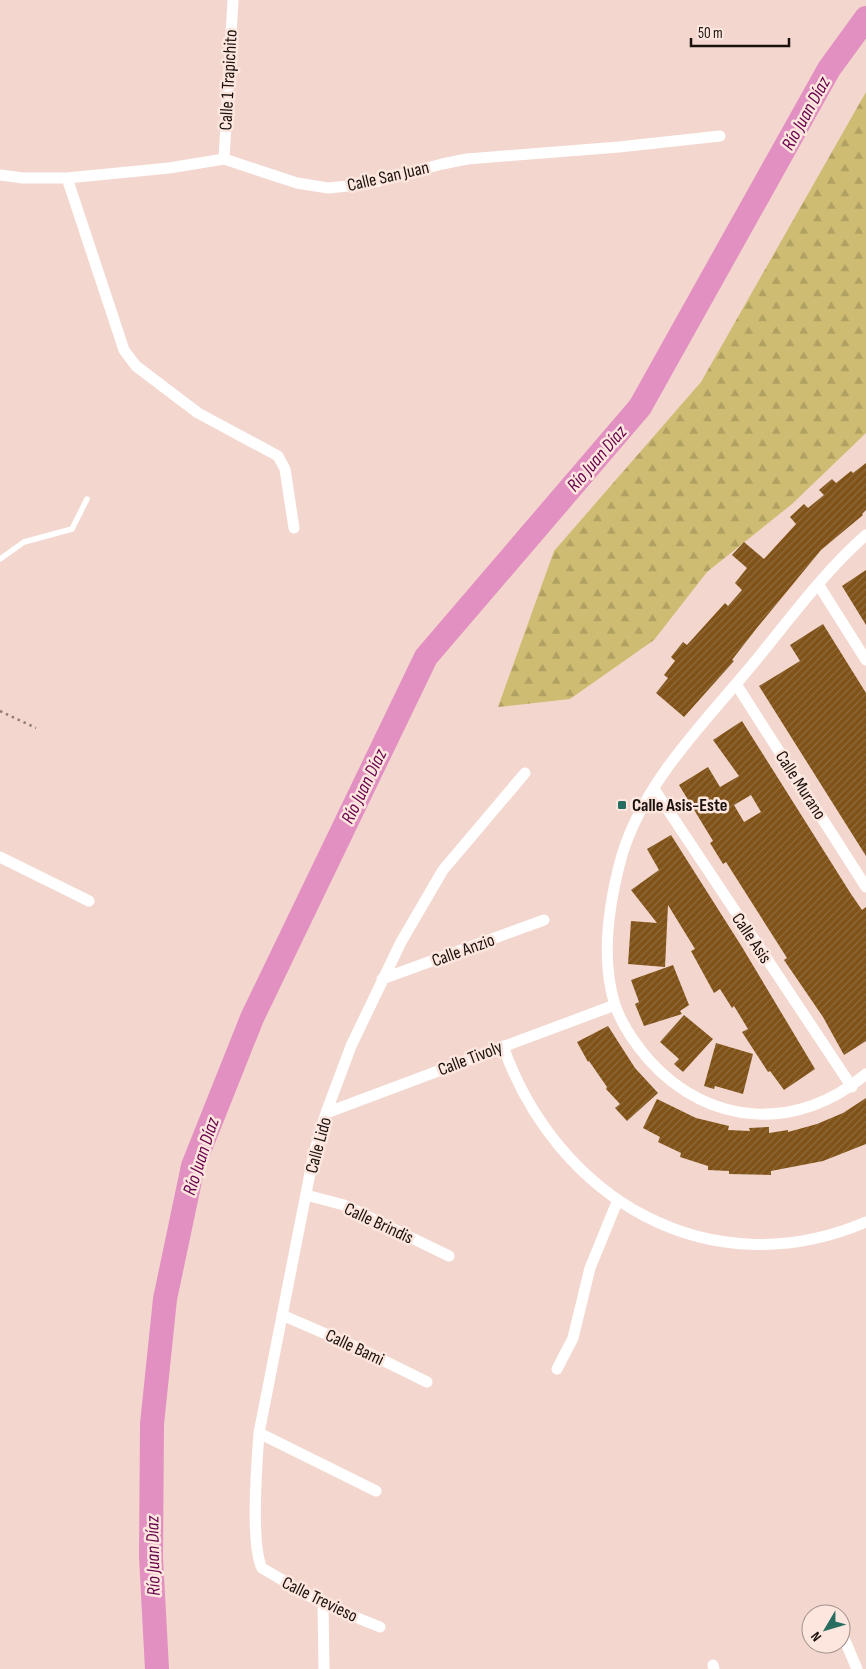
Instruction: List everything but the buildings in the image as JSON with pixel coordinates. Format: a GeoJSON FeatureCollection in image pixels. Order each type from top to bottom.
{"type":"FeatureCollection","features":[{"type":"Feature","properties":{"kind":"street","name":"Calle 1 Trapichito"},"geometry":{"type":"LineString","coordinates":[[224,159],[233,0]]}},
{"type":"Feature","properties":{"kind":"street","name":"Calle San Juan"},"geometry":{"type":"LineString","coordinates":[[0,175],[23,178],[67,178],[169,168],[224,159],[297,183],[328,188],[368,184],[467,159],[619,148],[720,136]]}},
{"type":"Feature","properties":{"kind":"street"},"geometry":{"type":"LineString","coordinates":[[67,178],[119,339],[129,358],[148,376],[198,413],[278,456],[285,469],[294,528]]}},
{"type":"Feature","properties":{"kind":"street"},"geometry":{"type":"LineString","coordinates":[[866,535],[831,568],[673,762],[654,789],[641,809],[623,853],[608,921],[608,964],[615,1005],[641,1051],[675,1086],[716,1106],[744,1114],[782,1114],[806,1109],[852,1086],[866,1074]]}},
{"type":"Feature","properties":{"kind":"street"},"geometry":{"type":"LineString","coordinates":[[818,584],[866,660]]}},
{"type":"Feature","properties":{"kind":"street","name":"Calle Murano"},"geometry":{"type":"LineString","coordinates":[[736,684],[866,887]]}},
{"type":"Feature","properties":{"kind":"street","name":"Calle Lido"},"geometry":{"type":"LineString","coordinates":[[262,1568],[258,1554],[256,1523],[259,1433],[314,1153],[326,1113],[351,1046],[382,979],[443,870],[526,773]]}},
{"type":"Feature","properties":{"kind":"street","name":"Calle Asis"},"geometry":{"type":"LineString","coordinates":[[654,789],[852,1086]]}},
{"type":"Feature","properties":{"kind":"street"},"geometry":{"type":"LineString","coordinates":[[0,857],[89,901]]}},
{"type":"Feature","properties":{"kind":"street","name":"Calle Anzio"},"geometry":{"type":"LineString","coordinates":[[382,979],[544,920]]}},
{"type":"Feature","properties":{"kind":"street","name":"Calle Tivoly"},"geometry":{"type":"LineString","coordinates":[[326,1113],[615,1005]]}},
{"type":"Feature","properties":{"kind":"street"},"geometry":{"type":"LineString","coordinates":[[503,1046],[515,1079],[541,1124],[572,1160],[618,1202],[653,1220],[691,1234],[739,1244],[777,1245],[818,1238],[866,1222]]}},
{"type":"Feature","properties":{"kind":"street","name":"Calle Brindis"},"geometry":{"type":"LineString","coordinates":[[306,1195],[344,1205],[449,1256]]}},
{"type":"Feature","properties":{"kind":"street"},"geometry":{"type":"LineString","coordinates":[[557,1370],[573,1338],[590,1268],[618,1202]]}},
{"type":"Feature","properties":{"kind":"street","name":"Calle Bami"},"geometry":{"type":"LineString","coordinates":[[282,1315],[356,1346],[428,1382]]}},
{"type":"Feature","properties":{"kind":"street"},"geometry":{"type":"LineString","coordinates":[[259,1433],[376,1491]]}},
{"type":"Feature","properties":{"kind":"street","name":"Calle Trevieso"},"geometry":{"type":"LineString","coordinates":[[262,1568],[323,1604],[380,1627]]}},
{"type":"Feature","properties":{"kind":"street"},"geometry":{"type":"LineString","coordinates":[[323,1604],[324,1669]]}},
{"type":"Feature","properties":{"kind":"street"},"geometry":{"type":"LineString","coordinates":[[851,1654],[857,1669]]}},
{"type":"Feature","properties":{"kind":"lane"},"geometry":{"type":"LineString","coordinates":[[0,560],[24,542],[72,529],[87,499]]}},
{"type":"Feature","properties":{"kind":"path"},"geometry":{"type":"LineString","coordinates":[[0,711],[36,728]]}},
{"type":"Feature","properties":{"kind":"green space"},"geometry":{"type":"Polygon","coordinates":[[[866,92],[866,433],[792,504],[707,572],[654,640],[570,699],[498,707],[554,551],[701,382],[866,92]]]}},
{"type":"Feature","properties":{"kind":"waterway","name":"Río Juan Díaz"},"geometry":{"type":"LineString","coordinates":[[157,1669],[151,1557],[152,1424],[165,1299],[193,1166],[252,1018],[426,657],[640,407],[829,69],[866,18]]}},
{"type":"Feature","properties":{"kind":"place","name":"Calle Asis-Este"},"geometry":{"type":"Point","coordinates":[622,805]}}]}
